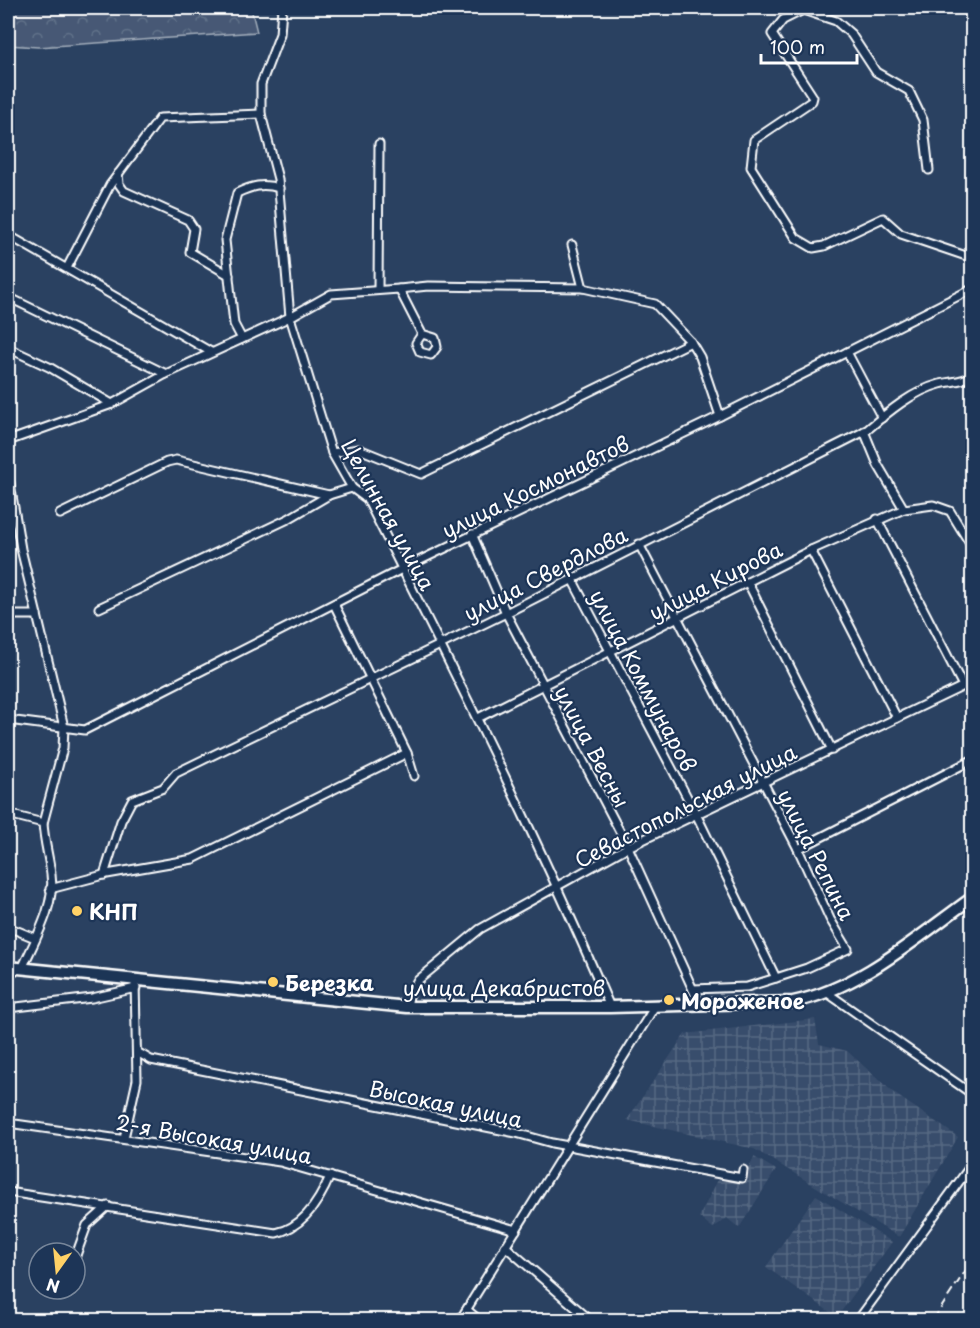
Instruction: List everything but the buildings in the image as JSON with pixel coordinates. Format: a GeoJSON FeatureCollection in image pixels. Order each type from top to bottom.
{"type":"FeatureCollection","features":[{"type":"Feature","properties":{"kind":"main road","name":"улица Декабристов"},"geometry":{"type":"LineString","coordinates":[[8,967],[135,984],[407,1007],[610,1007],[793,1002],[826,992],[888,958],[972,898]]}},
{"type":"Feature","properties":{"kind":"street","name":"Целинная улица"},"geometry":{"type":"LineString","coordinates":[[282,8],[280,34],[261,84],[261,114],[279,188],[290,317],[332,453],[352,488],[367,499],[441,644],[559,888],[610,1007]]}},
{"type":"Feature","properties":{"kind":"street"},"geometry":{"type":"LineString","coordinates":[[928,170],[923,120],[909,91],[876,72],[851,34],[836,21],[803,10],[783,20],[772,34],[813,97],[812,101],[754,140],[751,167],[796,238],[813,248],[824,246],[883,218],[901,234],[972,258]]}},
{"type":"Feature","properties":{"kind":"street"},"geometry":{"type":"LineString","coordinates":[[67,268],[118,174],[160,118],[261,114]]}},
{"type":"Feature","properties":{"kind":"street"},"geometry":{"type":"LineString","coordinates":[[378,290],[380,144]]}},
{"type":"Feature","properties":{"kind":"street"},"geometry":{"type":"LineString","coordinates":[[118,174],[119,184],[124,191],[188,220],[194,229],[190,252],[229,275]]}},
{"type":"Feature","properties":{"kind":"street"},"geometry":{"type":"LineString","coordinates":[[242,339],[234,324],[225,240],[237,193],[254,186],[267,184],[279,188]]}},
{"type":"Feature","properties":{"kind":"street"},"geometry":{"type":"LineString","coordinates":[[8,235],[211,352]]}},
{"type":"Feature","properties":{"kind":"street"},"geometry":{"type":"LineString","coordinates":[[572,245],[583,288]]}},
{"type":"Feature","properties":{"kind":"street"},"geometry":{"type":"LineString","coordinates":[[8,441],[112,404],[166,374],[290,317],[331,294],[428,286],[583,288],[655,304],[691,342],[700,357],[720,416]]}},
{"type":"Feature","properties":{"kind":"street"},"geometry":{"type":"LineString","coordinates":[[399,289],[422,334]]}},
{"type":"Feature","properties":{"kind":"street","name":"улица Космонавтов"},"geometry":{"type":"LineString","coordinates":[[8,720],[85,730],[402,568],[720,416],[972,289]]}},
{"type":"Feature","properties":{"kind":"street"},"geometry":{"type":"LineString","coordinates":[[8,297],[166,374]]}},
{"type":"Feature","properties":{"kind":"street"},"geometry":{"type":"LineString","coordinates":[[332,453],[359,449],[421,474],[691,342]]}},
{"type":"Feature","properties":{"kind":"street"},"geometry":{"type":"LineString","coordinates":[[8,348],[49,368],[112,404]]}},
{"type":"Feature","properties":{"kind":"street"},"geometry":{"type":"LineString","coordinates":[[847,351],[882,418]]}},
{"type":"Feature","properties":{"kind":"street","name":"улица Свердлова"},"geometry":{"type":"LineString","coordinates":[[104,875],[121,821],[132,800],[163,788],[176,773],[506,613],[864,431],[906,400],[940,384],[962,382],[972,376]]}},
{"type":"Feature","properties":{"kind":"street"},"geometry":{"type":"LineString","coordinates":[[864,431],[878,465],[904,509]]}},
{"type":"Feature","properties":{"kind":"street"},"geometry":{"type":"LineString","coordinates":[[60,514],[167,462],[176,460],[328,495]]}},
{"type":"Feature","properties":{"kind":"street"},"geometry":{"type":"LineString","coordinates":[[8,472],[21,549],[64,727],[63,748],[43,823],[44,847],[52,877],[49,906],[22,969]]}},
{"type":"Feature","properties":{"kind":"street"},"geometry":{"type":"LineString","coordinates":[[99,608],[288,519],[328,495],[352,488]]}},
{"type":"Feature","properties":{"kind":"street","name":"улица Кирова"},"geometry":{"type":"LineString","coordinates":[[478,718],[811,550],[904,509],[933,505],[950,511],[972,547]]}},
{"type":"Feature","properties":{"kind":"street"},"geometry":{"type":"LineString","coordinates":[[877,519],[963,686]]}},
{"type":"Feature","properties":{"kind":"street","name":"улица Весны"},"geometry":{"type":"LineString","coordinates":[[472,534],[506,613],[628,847],[700,1005]]}},
{"type":"Feature","properties":{"kind":"street","name":"улица Репина"},"geometry":{"type":"LineString","coordinates":[[639,544],[798,849],[830,919],[848,948],[807,968],[776,978]]}},
{"type":"Feature","properties":{"kind":"street"},"geometry":{"type":"LineString","coordinates":[[811,550],[897,718]]}},
{"type":"Feature","properties":{"kind":"street","name":"улица Коммунаров"},"geometry":{"type":"LineString","coordinates":[[572,579],[697,816],[776,978]]}},
{"type":"Feature","properties":{"kind":"street"},"geometry":{"type":"LineString","coordinates":[[748,583],[832,750]]}},
{"type":"Feature","properties":{"kind":"street"},"geometry":{"type":"LineString","coordinates":[[334,604],[407,753],[414,776]]}},
{"type":"Feature","properties":{"kind":"street"},"geometry":{"type":"LineString","coordinates":[[8,615],[37,615]]}},
{"type":"Feature","properties":{"kind":"street","name":"Севастопольская улица"},"geometry":{"type":"LineString","coordinates":[[407,1007],[409,996],[417,981],[480,929],[559,888],[628,847],[697,816],[972,682]]}},
{"type":"Feature","properties":{"kind":"street"},"geometry":{"type":"LineString","coordinates":[[50,890],[104,875],[193,859],[407,753]]}},
{"type":"Feature","properties":{"kind":"street"},"geometry":{"type":"LineString","coordinates":[[798,849],[972,760]]}},
{"type":"Feature","properties":{"kind":"street"},"geometry":{"type":"LineString","coordinates":[[8,814],[43,823]]}},
{"type":"Feature","properties":{"kind":"street"},"geometry":{"type":"LineString","coordinates":[[8,927],[35,938]]}},
{"type":"Feature","properties":{"kind":"street"},"geometry":{"type":"LineString","coordinates":[[693,989],[747,987],[776,978]]}},
{"type":"Feature","properties":{"kind":"street"},"geometry":{"type":"LineString","coordinates":[[8,1008],[92,998],[135,984],[137,1080],[124,1138]]}},
{"type":"Feature","properties":{"kind":"street"},"geometry":{"type":"LineString","coordinates":[[826,992],[972,1094]]}},
{"type":"Feature","properties":{"kind":"street"},"geometry":{"type":"LineString","coordinates":[[460,1320],[655,1006]]}},
{"type":"Feature","properties":{"kind":"street","name":"Высокая улица"},"geometry":{"type":"LineString","coordinates":[[137,1052],[151,1060],[570,1145],[742,1178],[743,1170]]}},
{"type":"Feature","properties":{"kind":"street"},"geometry":{"type":"LineString","coordinates":[[137,1068],[151,1060]]}},
{"type":"Feature","properties":{"kind":"street","name":"2-я Высокая улица"},"geometry":{"type":"LineString","coordinates":[[8,1123],[280,1162],[516,1230]]}},
{"type":"Feature","properties":{"kind":"street"},"geometry":{"type":"LineString","coordinates":[[858,1320],[972,1164]]}},
{"type":"Feature","properties":{"kind":"street"},"geometry":{"type":"LineString","coordinates":[[8,1192],[276,1233],[292,1226],[318,1203],[330,1176]]}},
{"type":"Feature","properties":{"kind":"street"},"geometry":{"type":"LineString","coordinates":[[81,1241],[87,1225],[108,1206]]}},
{"type":"Feature","properties":{"kind":"street"},"geometry":{"type":"LineString","coordinates":[[505,1246],[590,1320]]}},
{"type":"Feature","properties":{"kind":"street"},"geometry":{"type":"LineString","coordinates":[[467,1310],[479,1320]]}},
{"type":"Feature","properties":{"kind":"shaded area"},"geometry":{"type":"Polygon","coordinates":[[[815,1019],[819,1044],[847,1051],[895,1094],[958,1137],[899,1237],[754,1149],[627,1120],[685,1034],[815,1019]]]}},
{"type":"Feature","properties":{"kind":"shaded area"},"geometry":{"type":"Polygon","coordinates":[[[754,1157],[776,1170],[739,1228],[727,1218],[713,1228],[699,1217],[721,1174],[742,1183],[754,1157]]]}},
{"type":"Feature","properties":{"kind":"shaded area"},"geometry":{"type":"Polygon","coordinates":[[[816,1195],[892,1242],[837,1317],[766,1267],[816,1195]]]}},
{"type":"Feature","properties":{"kind":"green space"},"geometry":{"type":"Polygon","coordinates":[[[8,8],[252,12],[257,32],[38,47],[8,45],[8,8]]]}},
{"type":"Feature","properties":{"kind":"railway"},"geometry":{"type":"LineString","coordinates":[[933,1320],[972,1261]]}},
{"type":"Feature","properties":{"kind":"place","name":"КНП"},"geometry":{"type":"Point","coordinates":[77,911]}},
{"type":"Feature","properties":{"kind":"place","name":"Березка"},"geometry":{"type":"Point","coordinates":[273,982]}},
{"type":"Feature","properties":{"kind":"place","name":"Мороженое"},"geometry":{"type":"Point","coordinates":[669,1000]}}]}
